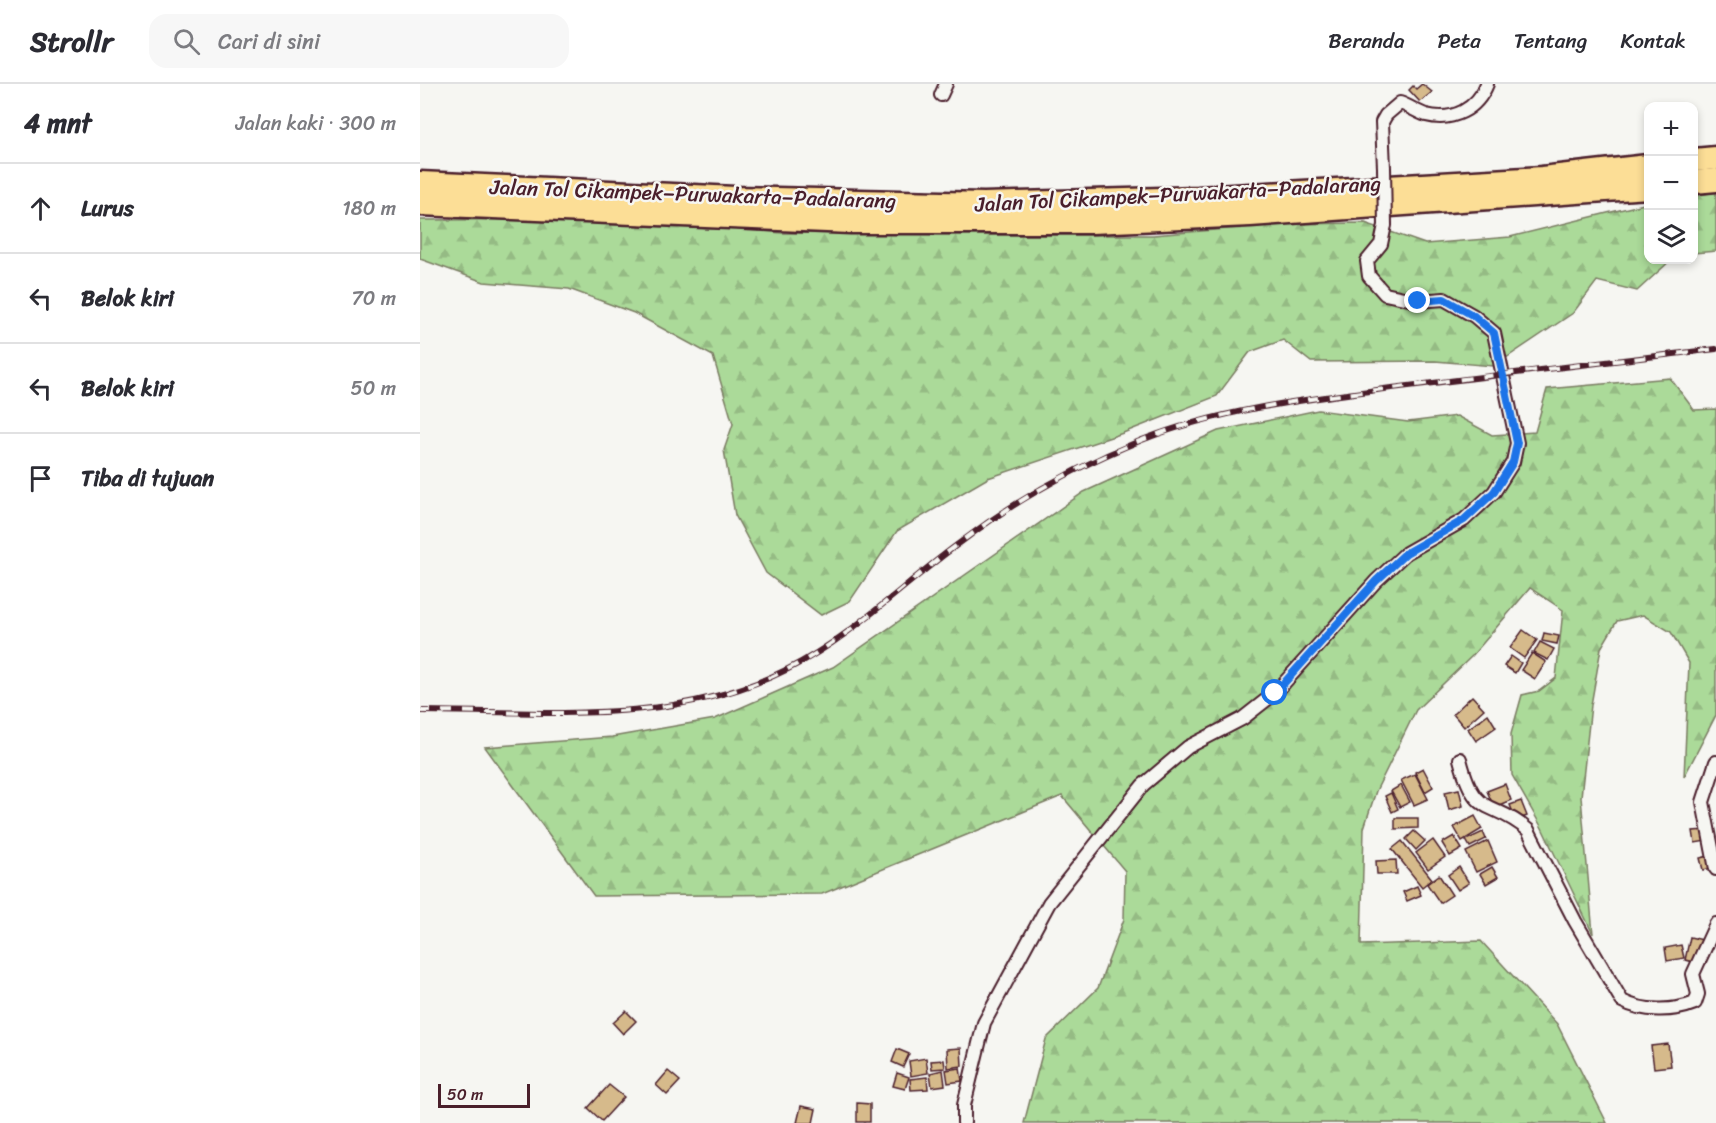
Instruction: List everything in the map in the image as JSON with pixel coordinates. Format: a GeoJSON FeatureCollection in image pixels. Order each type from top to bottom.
{"type":"FeatureCollection","features":[{"type":"Feature","properties":{"kind":"highway"},"geometry":{"type":"LineString","coordinates":[[1698,160],[1716,158]]}},
{"type":"Feature","properties":{"kind":"highway","name":"Jalan Tol Cikampek–Purwakarta–Padalarang"},"geometry":{"type":"LineString","coordinates":[[420,183],[861,203],[1051,203],[1198,198],[1542,178],[1644,166]]}},
{"type":"Feature","properties":{"kind":"highway"},"geometry":{"type":"LineString","coordinates":[[1698,182],[1716,180]]}},
{"type":"Feature","properties":{"kind":"highway","name":"Jalan Tol Cikampek–Purwakarta–Padalarang"},"geometry":{"type":"LineString","coordinates":[[420,204],[851,222],[1091,222],[1239,216],[1644,187]]}},
{"type":"Feature","properties":{"kind":"street"},"geometry":{"type":"LineString","coordinates":[[964,1123],[964,1105],[984,1023],[1049,903],[1143,785],[1188,747],[1242,719],[1275,693],[1376,581],[1406,553],[1464,520],[1494,492],[1513,462],[1517,443],[1494,333],[1474,316],[1444,299],[1418,301],[1385,294],[1369,276],[1367,261],[1381,244],[1385,225],[1382,122],[1396,104],[1400,103],[1428,116],[1455,115],[1473,107],[1482,97],[1487,84]]}},
{"type":"Feature","properties":{"kind":"street"},"geometry":{"type":"LineString","coordinates":[[1460,759],[1466,782],[1476,800],[1517,821],[1527,830],[1575,921],[1622,1001],[1632,1006],[1671,1009],[1695,1003],[1698,994],[1693,974],[1716,924]]}},
{"type":"Feature","properties":{"kind":"street"},"geometry":{"type":"LineString","coordinates":[[1716,762],[1703,802],[1716,869]]}},
{"type":"Feature","properties":{"kind":"green space"},"geometry":{"type":"Polygon","coordinates":[[[1716,192],[1716,251],[1698,253],[1698,195],[1716,192]]]}},
{"type":"Feature","properties":{"kind":"green space"},"geometry":{"type":"Polygon","coordinates":[[[1644,204],[1644,264],[1667,264],[1637,291],[1597,281],[1573,313],[1494,366],[1435,361],[1311,362],[1283,340],[1250,352],[1217,396],[1123,433],[988,478],[897,531],[850,601],[821,615],[766,573],[735,515],[724,450],[733,424],[713,356],[634,313],[569,289],[484,282],[420,259],[420,220],[624,219],[782,233],[986,235],[1153,235],[1288,224],[1365,223],[1425,244],[1510,237],[1644,204]]]}},
{"type":"Feature","properties":{"kind":"green space"},"geometry":{"type":"Polygon","coordinates":[[[1670,378],[1694,410],[1716,409],[1716,715],[1684,777],[1689,663],[1671,632],[1643,615],[1617,621],[1601,648],[1591,705],[1581,797],[1593,934],[1542,828],[1512,775],[1511,734],[1522,695],[1539,691],[1556,678],[1563,610],[1530,588],[1472,656],[1416,710],[1376,791],[1364,828],[1361,945],[1481,941],[1557,1024],[1607,1123],[1024,1123],[1046,1039],[1098,988],[1124,919],[1125,871],[1062,796],[822,894],[594,896],[485,747],[612,737],[715,719],[833,667],[1084,492],[1218,431],[1318,410],[1408,422],[1457,416],[1492,435],[1535,432],[1547,389],[1670,378]]]}},
{"type":"Feature","properties":{"kind":"building"},"geometry":{"type":"Polygon","coordinates":[[[1422,84],[1432,92],[1420,102],[1409,90],[1413,86],[1416,89],[1422,84]]]}},
{"type":"Feature","properties":{"kind":"building"},"geometry":{"type":"Polygon","coordinates":[[[1523,630],[1537,640],[1524,658],[1510,648],[1523,630]]]}},
{"type":"Feature","properties":{"kind":"building"},"geometry":{"type":"Polygon","coordinates":[[[1544,633],[1559,636],[1557,644],[1542,641],[1544,633]]]}},
{"type":"Feature","properties":{"kind":"building"},"geometry":{"type":"Polygon","coordinates":[[[1540,642],[1554,649],[1548,660],[1534,653],[1540,642]]]}},
{"type":"Feature","properties":{"kind":"building"},"geometry":{"type":"Polygon","coordinates":[[[1532,653],[1546,662],[1535,679],[1521,670],[1532,653]]]}},
{"type":"Feature","properties":{"kind":"building"},"geometry":{"type":"Polygon","coordinates":[[[1511,656],[1521,663],[1515,673],[1504,666],[1511,656]]]}},
{"type":"Feature","properties":{"kind":"building"},"geometry":{"type":"Polygon","coordinates":[[[1472,696],[1484,709],[1464,727],[1453,714],[1472,696]]]}},
{"type":"Feature","properties":{"kind":"building"},"geometry":{"type":"Polygon","coordinates":[[[1488,714],[1496,727],[1476,741],[1468,729],[1488,714]]]}},
{"type":"Feature","properties":{"kind":"building"},"geometry":{"type":"Polygon","coordinates":[[[1423,768],[1433,787],[1425,792],[1415,772],[1423,768]]]}},
{"type":"Feature","properties":{"kind":"building"},"geometry":{"type":"Polygon","coordinates":[[[1415,774],[1428,799],[1414,805],[1401,780],[1415,774]]]}},
{"type":"Feature","properties":{"kind":"building"},"geometry":{"type":"Polygon","coordinates":[[[1505,784],[1511,800],[1494,807],[1487,791],[1505,784]]]}},
{"type":"Feature","properties":{"kind":"building"},"geometry":{"type":"Polygon","coordinates":[[[1401,785],[1410,802],[1400,807],[1391,791],[1401,785]]]}},
{"type":"Feature","properties":{"kind":"building"},"geometry":{"type":"Polygon","coordinates":[[[1459,789],[1463,806],[1449,810],[1445,792],[1459,789]]]}},
{"type":"Feature","properties":{"kind":"building"},"geometry":{"type":"Polygon","coordinates":[[[1391,793],[1398,809],[1392,812],[1385,796],[1391,793]]]}},
{"type":"Feature","properties":{"kind":"building"},"geometry":{"type":"Polygon","coordinates":[[[1521,801],[1527,816],[1516,820],[1510,805],[1521,801]]]}},
{"type":"Feature","properties":{"kind":"building"},"geometry":{"type":"Polygon","coordinates":[[[1475,816],[1482,829],[1462,841],[1454,827],[1475,816]]]}},
{"type":"Feature","properties":{"kind":"building"},"geometry":{"type":"Polygon","coordinates":[[[1395,818],[1418,818],[1418,828],[1395,829],[1395,818]]]}},
{"type":"Feature","properties":{"kind":"building"},"geometry":{"type":"Polygon","coordinates":[[[1705,830],[1707,841],[1695,843],[1693,831],[1705,830]]]}},
{"type":"Feature","properties":{"kind":"building"},"geometry":{"type":"Polygon","coordinates":[[[1414,831],[1425,841],[1416,850],[1406,839],[1414,831]]]}},
{"type":"Feature","properties":{"kind":"building"},"geometry":{"type":"Polygon","coordinates":[[[1483,832],[1486,839],[1470,847],[1466,840],[1483,832]]]}},
{"type":"Feature","properties":{"kind":"building"},"geometry":{"type":"Polygon","coordinates":[[[1454,836],[1462,849],[1450,856],[1442,843],[1454,836]]]}},
{"type":"Feature","properties":{"kind":"building"},"geometry":{"type":"Polygon","coordinates":[[[1433,840],[1445,857],[1428,869],[1416,853],[1433,840]]]}},
{"type":"Feature","properties":{"kind":"building"},"geometry":{"type":"Polygon","coordinates":[[[1402,841],[1432,879],[1422,887],[1392,849],[1402,841]]]}},
{"type":"Feature","properties":{"kind":"building"},"geometry":{"type":"Polygon","coordinates":[[[1488,841],[1497,862],[1476,872],[1466,852],[1488,841]]]}},
{"type":"Feature","properties":{"kind":"building"},"geometry":{"type":"Polygon","coordinates":[[[1709,856],[1712,868],[1703,870],[1700,858],[1709,856]]]}},
{"type":"Feature","properties":{"kind":"building"},"geometry":{"type":"Polygon","coordinates":[[[1396,860],[1397,874],[1377,874],[1376,861],[1396,860]]]}},
{"type":"Feature","properties":{"kind":"building"},"geometry":{"type":"Polygon","coordinates":[[[1459,867],[1469,883],[1458,890],[1448,875],[1459,867]]]}},
{"type":"Feature","properties":{"kind":"building"},"geometry":{"type":"Polygon","coordinates":[[[1492,867],[1498,877],[1486,884],[1480,874],[1492,867]]]}},
{"type":"Feature","properties":{"kind":"building"},"geometry":{"type":"Polygon","coordinates":[[[1439,875],[1452,895],[1440,903],[1427,884],[1439,875]]]}},
{"type":"Feature","properties":{"kind":"building"},"geometry":{"type":"Polygon","coordinates":[[[1417,886],[1421,895],[1407,901],[1403,892],[1417,886]]]}},
{"type":"Feature","properties":{"kind":"building"},"geometry":{"type":"Polygon","coordinates":[[[1690,937],[1703,940],[1698,963],[1685,960],[1690,937]]]}},
{"type":"Feature","properties":{"kind":"building"},"geometry":{"type":"Polygon","coordinates":[[[1681,945],[1684,958],[1667,961],[1665,948],[1681,945]]]}},
{"type":"Feature","properties":{"kind":"building"},"geometry":{"type":"Polygon","coordinates":[[[626,1011],[636,1021],[623,1034],[613,1023],[626,1011]]]}},
{"type":"Feature","properties":{"kind":"building"},"geometry":{"type":"Polygon","coordinates":[[[1668,1044],[1671,1066],[1654,1068],[1651,1046],[1668,1044]]]}},
{"type":"Feature","properties":{"kind":"building"},"geometry":{"type":"Polygon","coordinates":[[[961,1048],[962,1066],[948,1068],[947,1049],[961,1048]]]}},
{"type":"Feature","properties":{"kind":"building"},"geometry":{"type":"Polygon","coordinates":[[[897,1049],[909,1054],[903,1067],[892,1062],[897,1049]]]}},
{"type":"Feature","properties":{"kind":"building"},"geometry":{"type":"Polygon","coordinates":[[[926,1058],[928,1073],[911,1076],[909,1061],[926,1058]]]}},
{"type":"Feature","properties":{"kind":"building"},"geometry":{"type":"Polygon","coordinates":[[[944,1060],[945,1068],[932,1069],[931,1061],[944,1060]]]}},
{"type":"Feature","properties":{"kind":"building"},"geometry":{"type":"Polygon","coordinates":[[[960,1068],[962,1081],[948,1083],[946,1070],[960,1068]]]}},
{"type":"Feature","properties":{"kind":"building"},"geometry":{"type":"Polygon","coordinates":[[[943,1070],[945,1085],[932,1087],[930,1073],[943,1070]]]}},
{"type":"Feature","properties":{"kind":"building"},"geometry":{"type":"Polygon","coordinates":[[[668,1071],[680,1081],[667,1095],[656,1085],[668,1071]]]}},
{"type":"Feature","properties":{"kind":"building"},"geometry":{"type":"Polygon","coordinates":[[[897,1073],[909,1077],[905,1089],[893,1086],[897,1073]]]}},
{"type":"Feature","properties":{"kind":"building"},"geometry":{"type":"Polygon","coordinates":[[[927,1077],[928,1089],[911,1090],[910,1079],[927,1077]]]}},
{"type":"Feature","properties":{"kind":"building"},"geometry":{"type":"Polygon","coordinates":[[[609,1085],[624,1097],[602,1121],[588,1108],[609,1085]]]}},
{"type":"Feature","properties":{"kind":"building"},"geometry":{"type":"Polygon","coordinates":[[[857,1103],[870,1104],[870,1122],[857,1122],[857,1103]]]}},
{"type":"Feature","properties":{"kind":"building"},"geometry":{"type":"Polygon","coordinates":[[[801,1106],[816,1109],[813,1123],[797,1123],[801,1106]]]}},
{"type":"Feature","properties":{"kind":"railway"},"geometry":{"type":"LineString","coordinates":[[420,711],[607,712],[654,708],[699,700],[744,687],[788,669],[834,642],[982,527],[1048,485],[1142,440],[1203,420],[1329,396],[1716,349]]}},
{"type":"Feature","properties":{"kind":"route"},"geometry":{"type":"LineString","coordinates":[[1275,693],[1376,581],[1406,553],[1464,520],[1494,492],[1513,462],[1517,443],[1494,333],[1474,316],[1444,299],[1418,301]]}}]}
